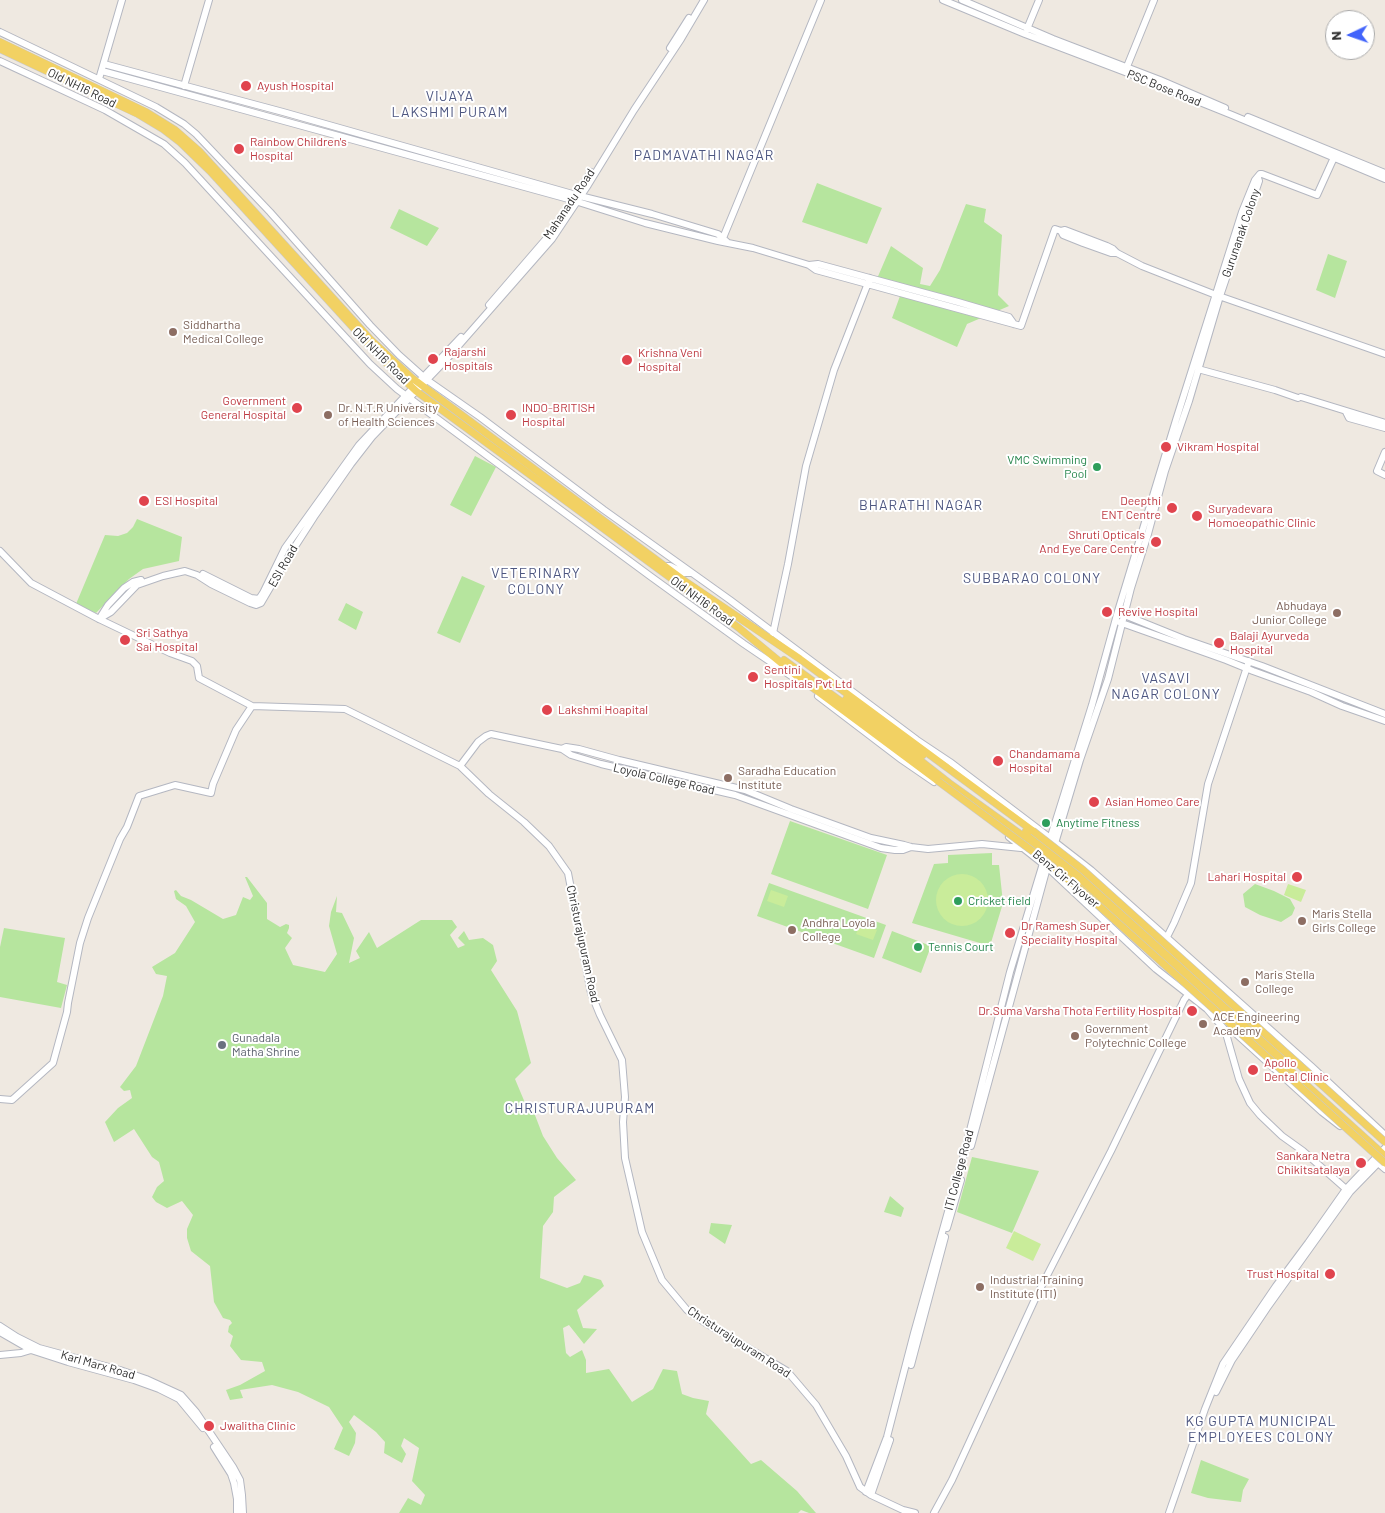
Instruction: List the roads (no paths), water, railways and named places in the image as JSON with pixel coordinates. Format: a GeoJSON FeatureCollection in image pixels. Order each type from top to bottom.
{"type":"FeatureCollection","features":[{"type":"Feature","properties":{"kind":"main road","name":"Old NH16 Road"},"geometry":{"type":"LineString","coordinates":[[0,42],[146,112],[174,130],[200,152],[371,340],[397,366],[757,642],[797,676]]}},
{"type":"Feature","properties":{"kind":"main road","name":"Old NH16 Road"},"geometry":{"type":"LineString","coordinates":[[0,49],[138,114],[163,129],[180,142],[210,171],[381,358],[420,384],[665,566],[800,659]]}},
{"type":"Feature","properties":{"kind":"main road"},"geometry":{"type":"LineString","coordinates":[[759,632],[1049,852],[1162,947],[1384,1152]]}},
{"type":"Feature","properties":{"kind":"main road"},"geometry":{"type":"LineString","coordinates":[[757,642],[819,685],[949,783],[1049,852],[1194,984],[1384,1152]]}},
{"type":"Feature","properties":{"kind":"main road","name":"Benz Cir Flyover"},"geometry":{"type":"LineString","coordinates":[[800,659],[1033,830],[1083,870],[1385,1142]]}},
{"type":"Feature","properties":{"kind":"main road","name":"Benz Cir Flyover"},"geometry":{"type":"LineString","coordinates":[[797,676],[1080,888],[1379,1162]]}},
{"type":"Feature","properties":{"kind":"street"},"geometry":{"type":"LineString","coordinates":[[99,80],[122,0]]}},
{"type":"Feature","properties":{"kind":"street"},"geometry":{"type":"LineString","coordinates":[[184,86],[209,0]]}},
{"type":"Feature","properties":{"kind":"street","name":"Mahanadu Road"},"geometry":{"type":"LineString","coordinates":[[420,384],[552,239],[700,0]]}},
{"type":"Feature","properties":{"kind":"street","name":"Mahanadu Road"},"geometry":{"type":"LineString","coordinates":[[577,198],[681,39],[704,0]]}},
{"type":"Feature","properties":{"kind":"street"},"geometry":{"type":"LineString","coordinates":[[725,240],[821,0]]}},
{"type":"Feature","properties":{"kind":"street","name":"PSC Bose Road"},"geometry":{"type":"LineString","coordinates":[[943,0],[1025,34],[1126,69]]}},
{"type":"Feature","properties":{"kind":"street","name":"PSC Bose Road"},"geometry":{"type":"LineString","coordinates":[[962,0],[1335,156],[1385,179]]}},
{"type":"Feature","properties":{"kind":"street"},"geometry":{"type":"LineString","coordinates":[[1025,34],[1040,0]]}},
{"type":"Feature","properties":{"kind":"street"},"geometry":{"type":"LineString","coordinates":[[1126,69],[1154,0]]}},
{"type":"Feature","properties":{"kind":"street"},"geometry":{"type":"LineString","coordinates":[[0,32],[156,106],[173,116],[196,134],[270,212],[370,326],[399,355],[420,384],[480,417],[878,709],[917,740],[950,762],[1091,870],[1385,1135]]}},
{"type":"Feature","properties":{"kind":"street"},"geometry":{"type":"LineString","coordinates":[[0,61],[105,110],[164,144],[186,163],[366,360],[407,397],[658,582],[809,688],[850,721],[1045,866],[1156,969],[1207,1009],[1225,1030],[1239,1079],[1250,1103],[1276,1130],[1346,1189]]}},
{"type":"Feature","properties":{"kind":"street"},"geometry":{"type":"LineString","coordinates":[[103,68],[184,86],[209,97]]}},
{"type":"Feature","properties":{"kind":"street"},"geometry":{"type":"LineString","coordinates":[[103,68],[577,198],[652,214],[718,234],[725,240],[809,265],[818,264],[868,281],[998,313],[1009,317],[1014,324],[1021,326],[1055,229],[1065,230],[1113,249],[1116,253],[1142,266],[1217,297],[1385,356]]}},
{"type":"Feature","properties":{"kind":"street","name":"PSC Bose Road"},"geometry":{"type":"LineString","coordinates":[[1335,156],[1385,173]]}},
{"type":"Feature","properties":{"kind":"street","name":"Gurunanak Colony"},"geometry":{"type":"LineString","coordinates":[[1052,840],[1077,760],[1108,679],[1121,614],[1148,534],[1180,417],[1242,212],[1254,180],[1262,174],[1317,195],[1335,156]]}},
{"type":"Feature","properties":{"kind":"street"},"geometry":{"type":"LineString","coordinates":[[773,633],[806,466],[834,370],[868,281]]}},
{"type":"Feature","properties":{"kind":"street","name":"Gurunanak Colony"},"geometry":{"type":"LineString","coordinates":[[1180,417],[1198,369],[1217,297]]}},
{"type":"Feature","properties":{"kind":"street"},"geometry":{"type":"LineString","coordinates":[[1198,369],[1385,423]]}},
{"type":"Feature","properties":{"kind":"street","name":"ESI Road"},"geometry":{"type":"LineString","coordinates":[[99,619],[108,605],[124,588],[133,582],[180,567],[193,569],[251,598],[259,598],[285,548],[359,445],[420,384]]}},
{"type":"Feature","properties":{"kind":"street"},"geometry":{"type":"LineString","coordinates":[[1346,412],[1349,418],[1385,428]]}},
{"type":"Feature","properties":{"kind":"street"},"geometry":{"type":"LineString","coordinates":[[1385,452],[1377,471],[1385,475]]}},
{"type":"Feature","properties":{"kind":"street"},"geometry":{"type":"LineString","coordinates":[[0,551],[31,583],[99,619]]}},
{"type":"Feature","properties":{"kind":"street"},"geometry":{"type":"LineString","coordinates":[[665,566],[674,567],[684,573],[691,573]]}},
{"type":"Feature","properties":{"kind":"street"},"geometry":{"type":"LineString","coordinates":[[1121,614],[1248,664],[1385,714]]}},
{"type":"Feature","properties":{"kind":"street","name":"Christurajupuram Road"},"geometry":{"type":"LineString","coordinates":[[99,619],[192,661],[197,666],[199,678],[252,706],[345,709],[460,766],[549,846],[568,873],[591,993],[622,1060],[625,1097],[622,1122],[624,1158],[642,1232],[662,1280],[687,1310],[787,1371],[792,1376],[816,1405],[846,1456],[860,1487],[869,1493]]}},
{"type":"Feature","properties":{"kind":"street"},"geometry":{"type":"LineString","coordinates":[[1119,622],[1248,664],[1342,706],[1385,721]]}},
{"type":"Feature","properties":{"kind":"street"},"geometry":{"type":"LineString","coordinates":[[1162,947],[1191,884],[1208,784],[1248,664]]}},
{"type":"Feature","properties":{"kind":"street"},"geometry":{"type":"LineString","coordinates":[[0,1099],[12,1100],[53,1063],[67,1012],[80,943],[88,918],[139,796],[175,786],[211,793],[236,730],[252,706]]}},
{"type":"Feature","properties":{"kind":"street","name":"Loyola College Road"},"geometry":{"type":"LineString","coordinates":[[460,766],[478,742],[491,734],[562,749],[578,749],[745,790],[870,838],[911,848],[928,849],[982,844],[1022,848]]}},
{"type":"Feature","properties":{"kind":"street","name":"ITI College Road"},"geometry":{"type":"LineString","coordinates":[[869,1493],[896,1418],[1052,840]]}},
{"type":"Feature","properties":{"kind":"street"},"geometry":{"type":"LineString","coordinates":[[934,1513],[952,1480],[1035,1299],[1112,1151],[1194,984]]}},
{"type":"Feature","properties":{"kind":"street"},"geometry":{"type":"LineString","coordinates":[[1225,1030],[1232,1030],[1385,1169]]}},
{"type":"Feature","properties":{"kind":"street"},"geometry":{"type":"LineString","coordinates":[[1174,1513],[1206,1414],[1232,1360],[1350,1192],[1379,1162],[1384,1152]]}},
{"type":"Feature","properties":{"kind":"street"},"geometry":{"type":"LineString","coordinates":[[1170,1513],[1205,1409],[1223,1364],[1346,1189],[1379,1162]]}},
{"type":"Feature","properties":{"kind":"street","name":"Karl Marx Road"},"geometry":{"type":"LineString","coordinates":[[0,1326],[38,1348],[120,1370],[146,1379],[181,1395],[196,1412],[240,1480],[243,1513]]}},
{"type":"Feature","properties":{"kind":"street","name":"Karl Marx Road"},"geometry":{"type":"LineString","coordinates":[[0,1332],[30,1350],[134,1380],[179,1399],[203,1428],[231,1474],[237,1499],[237,1513]]}},
{"type":"Feature","properties":{"kind":"street"},"geometry":{"type":"LineString","coordinates":[[0,1355],[30,1350]]}},
{"type":"Feature","properties":{"kind":"street"},"geometry":{"type":"LineString","coordinates":[[869,1493],[903,1510],[914,1513]]}},
{"type":"Feature","properties":{"kind":"place","name":"Ayush Hospital"},"geometry":{"type":"Point","coordinates":[246,86]}},
{"type":"Feature","properties":{"kind":"place","name":"Rainbow Children's Hospital"},"geometry":{"type":"Point","coordinates":[239,149]}},
{"type":"Feature","properties":{"kind":"place","name":"Siddhartha Medical College"},"geometry":{"type":"Point","coordinates":[173,332]}},
{"type":"Feature","properties":{"kind":"place","name":"Rajarshi Hospitals"},"geometry":{"type":"Point","coordinates":[433,359]}},
{"type":"Feature","properties":{"kind":"place","name":"Krishna Veni Hospital"},"geometry":{"type":"Point","coordinates":[627,360]}},
{"type":"Feature","properties":{"kind":"place","name":"Government General Hospital"},"geometry":{"type":"Point","coordinates":[297,408]}},
{"type":"Feature","properties":{"kind":"place","name":"Dr. N.T.R University of Health Sciences"},"geometry":{"type":"Point","coordinates":[328,415]}},
{"type":"Feature","properties":{"kind":"place","name":"INDO-BRITISH Hospital"},"geometry":{"type":"Point","coordinates":[511,415]}},
{"type":"Feature","properties":{"kind":"place","name":"Vikram Hospital"},"geometry":{"type":"Point","coordinates":[1166,447]}},
{"type":"Feature","properties":{"kind":"place","name":"VMC Swimming Pool"},"geometry":{"type":"Point","coordinates":[1097,467]}},
{"type":"Feature","properties":{"kind":"place","name":"ESI Hospital"},"geometry":{"type":"Point","coordinates":[144,501]}},
{"type":"Feature","properties":{"kind":"place","name":"Deepthi ENT Centre"},"geometry":{"type":"Point","coordinates":[1172,508]}},
{"type":"Feature","properties":{"kind":"place","name":"Suryadevara Homoeopathic Clinic"},"geometry":{"type":"Point","coordinates":[1197,516]}},
{"type":"Feature","properties":{"kind":"place","name":"Shruti Opticals And Eye Care Centre"},"geometry":{"type":"Point","coordinates":[1156,542]}},
{"type":"Feature","properties":{"kind":"place","name":"Revive Hospital"},"geometry":{"type":"Point","coordinates":[1107,612]}},
{"type":"Feature","properties":{"kind":"place","name":"Abhudaya Junior College"},"geometry":{"type":"Point","coordinates":[1337,613]}},
{"type":"Feature","properties":{"kind":"place","name":"Sri Sathya Sai Hospital"},"geometry":{"type":"Point","coordinates":[125,640]}},
{"type":"Feature","properties":{"kind":"place","name":"Balaji Ayurveda Hospital"},"geometry":{"type":"Point","coordinates":[1219,643]}},
{"type":"Feature","properties":{"kind":"place","name":"Sentini Hospitals Pvt Ltd"},"geometry":{"type":"Point","coordinates":[753,677]}},
{"type":"Feature","properties":{"kind":"place","name":"Lakshmi Hoapital"},"geometry":{"type":"Point","coordinates":[547,710]}},
{"type":"Feature","properties":{"kind":"place","name":"Chandamama Hospital"},"geometry":{"type":"Point","coordinates":[998,761]}},
{"type":"Feature","properties":{"kind":"place","name":"Saradha Education Institute"},"geometry":{"type":"Point","coordinates":[728,778]}},
{"type":"Feature","properties":{"kind":"place","name":"Asian Homeo Care"},"geometry":{"type":"Point","coordinates":[1094,802]}},
{"type":"Feature","properties":{"kind":"place","name":"Anytime Fitness"},"geometry":{"type":"Point","coordinates":[1046,823]}},
{"type":"Feature","properties":{"kind":"place","name":"Lahari Hospital"},"geometry":{"type":"Point","coordinates":[1297,877]}},
{"type":"Feature","properties":{"kind":"place","name":"Cricket field"},"geometry":{"type":"Point","coordinates":[958,901]}},
{"type":"Feature","properties":{"kind":"place","name":"Maris Stella Girls College"},"geometry":{"type":"Point","coordinates":[1302,921]}},
{"type":"Feature","properties":{"kind":"place","name":"Andhra Loyola College"},"geometry":{"type":"Point","coordinates":[792,930]}},
{"type":"Feature","properties":{"kind":"place","name":"Dr Ramesh Super Speciality Hospital"},"geometry":{"type":"Point","coordinates":[1010,933]}},
{"type":"Feature","properties":{"kind":"place","name":"Tennis Court"},"geometry":{"type":"Point","coordinates":[918,947]}},
{"type":"Feature","properties":{"kind":"place","name":"Maris Stella College"},"geometry":{"type":"Point","coordinates":[1245,982]}},
{"type":"Feature","properties":{"kind":"place","name":"Dr.Suma Varsha Thota Fertility Hospital"},"geometry":{"type":"Point","coordinates":[1192,1011]}},
{"type":"Feature","properties":{"kind":"place","name":"ACE Engineering Academy"},"geometry":{"type":"Point","coordinates":[1203,1024]}},
{"type":"Feature","properties":{"kind":"place","name":"Government Polytechnic College"},"geometry":{"type":"Point","coordinates":[1075,1036]}},
{"type":"Feature","properties":{"kind":"place","name":"Gunadala Matha Shrine"},"geometry":{"type":"Point","coordinates":[222,1045]}},
{"type":"Feature","properties":{"kind":"place","name":"Apollo Dental Clinic"},"geometry":{"type":"Point","coordinates":[1253,1070]}},
{"type":"Feature","properties":{"kind":"place","name":"Sankara Netra Chikitsatalaya"},"geometry":{"type":"Point","coordinates":[1361,1163]}},
{"type":"Feature","properties":{"kind":"place","name":"Trust Hospital"},"geometry":{"type":"Point","coordinates":[1330,1274]}},
{"type":"Feature","properties":{"kind":"place","name":"Industrial Training Institute (ITI)"},"geometry":{"type":"Point","coordinates":[980,1287]}},
{"type":"Feature","properties":{"kind":"place","name":"Jwalitha Clinic"},"geometry":{"type":"Point","coordinates":[209,1426]}},
{"type":"Feature","properties":{"kind":"district","name":"VIJAYA LAKSHMI PURAM"},"geometry":{"type":"Point","coordinates":[450,104]}},
{"type":"Feature","properties":{"kind":"district","name":"PADMAVATHI NAGAR"},"geometry":{"type":"Point","coordinates":[704,155]}},
{"type":"Feature","properties":{"kind":"district","name":"BHARATHI NAGAR"},"geometry":{"type":"Point","coordinates":[921,505]}},
{"type":"Feature","properties":{"kind":"district","name":"SUBBARAO COLONY"},"geometry":{"type":"Point","coordinates":[1032,578]}},
{"type":"Feature","properties":{"kind":"district","name":"VETERINARY COLONY"},"geometry":{"type":"Point","coordinates":[536,582]}},
{"type":"Feature","properties":{"kind":"district","name":"VASAVI NAGAR COLONY"},"geometry":{"type":"Point","coordinates":[1166,686]}},
{"type":"Feature","properties":{"kind":"district","name":"CHRISTURAJUPURAM"},"geometry":{"type":"Point","coordinates":[580,1108]}},
{"type":"Feature","properties":{"kind":"district","name":"KG GUPTA MUNICIPAL EMPLOYEES COLONY"},"geometry":{"type":"Point","coordinates":[1261,1429]}}]}
